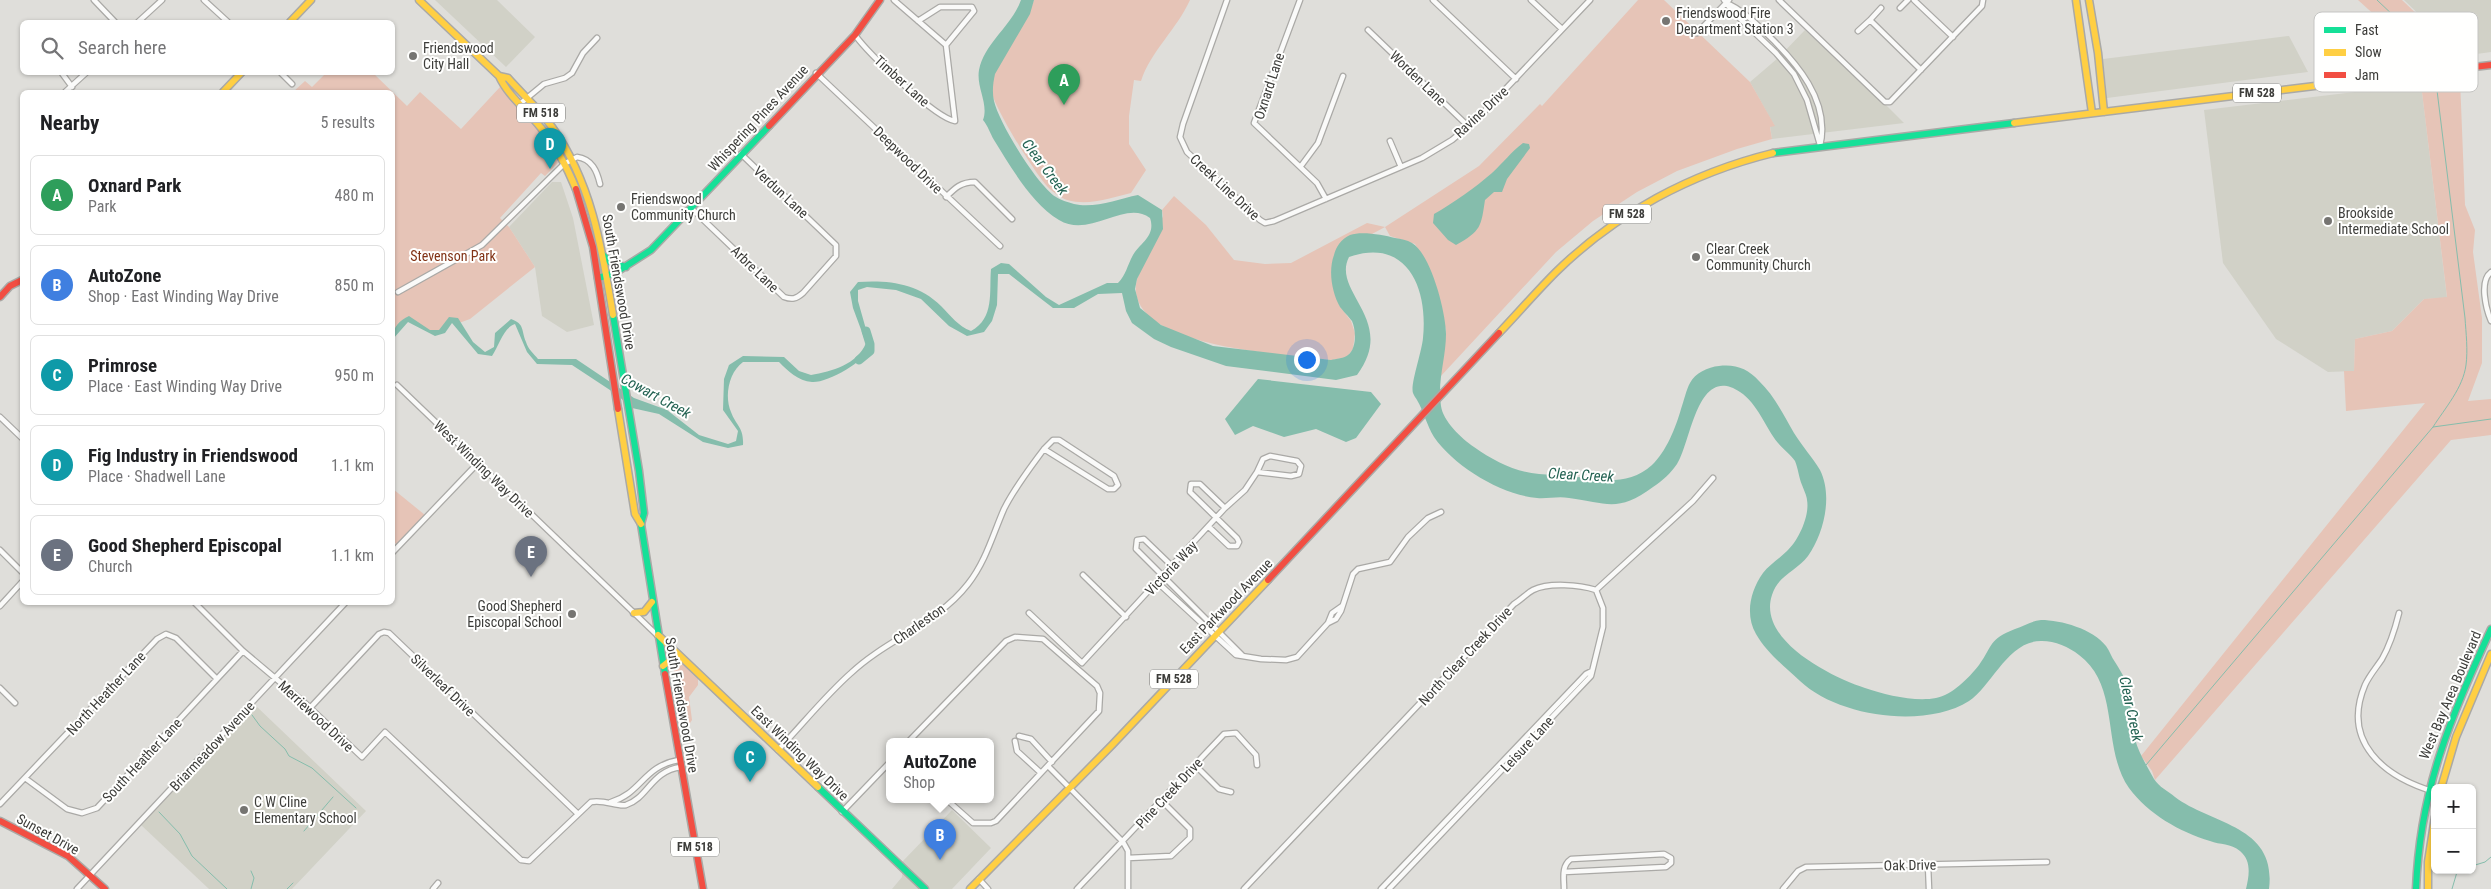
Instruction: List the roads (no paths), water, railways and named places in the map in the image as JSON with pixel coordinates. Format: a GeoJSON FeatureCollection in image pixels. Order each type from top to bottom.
{"type":"FeatureCollection","features":[{"type":"Feature","properties":{"kind":"main road"},"geometry":{"type":"LineString","coordinates":[[292,20],[311,0]]}},
{"type":"Feature","properties":{"kind":"main road","name":"South Friendswood Drive"},"geometry":{"type":"LineString","coordinates":[[419,0],[499,76],[502,86],[521,103],[546,134],[564,164],[583,204],[613,364],[635,514],[641,524],[652,602],[703,889]]}},
{"type":"Feature","properties":{"kind":"main road","name":"Whispering Pines Avenue"},"geometry":{"type":"LineString","coordinates":[[598,278],[626,266],[651,250],[816,73],[855,34],[880,0]]}},
{"type":"Feature","properties":{"kind":"main road"},"geometry":{"type":"LineString","coordinates":[[2076,0],[2092,113]]}},
{"type":"Feature","properties":{"kind":"main road"},"geometry":{"type":"LineString","coordinates":[[2089,0],[2098,53],[2104,112]]}},
{"type":"Feature","properties":{"kind":"main road"},"geometry":{"type":"LineString","coordinates":[[2084,54],[2098,53]]}},
{"type":"Feature","properties":{"kind":"main road","name":"FM 528"},"geometry":{"type":"LineString","coordinates":[[2478,66],[2491,64]]}},
{"type":"Feature","properties":{"kind":"main road"},"geometry":{"type":"LineString","coordinates":[[225,90],[239,75]]}},
{"type":"Feature","properties":{"kind":"main road","name":"South Friendswood Drive"},"geometry":{"type":"LineString","coordinates":[[499,76],[508,78],[551,126],[572,160],[595,215],[632,426],[644,513],[641,524]]}},
{"type":"Feature","properties":{"kind":"main road","name":"FM 528"},"geometry":{"type":"LineString","coordinates":[[1820,146],[2314,86]]}},
{"type":"Feature","properties":{"kind":"main road","name":"East Parkwood Avenue"},"geometry":{"type":"LineString","coordinates":[[970,889],[1217,634],[1578,251],[1635,208],[1673,187],[1728,165],[1782,151],[1820,146]]}},
{"type":"Feature","properties":{"kind":"main road"},"geometry":{"type":"LineString","coordinates":[[603,254],[611,263],[626,266]]}},
{"type":"Feature","properties":{"kind":"main road"},"geometry":{"type":"LineString","coordinates":[[0,297],[10,286],[20,281]]}},
{"type":"Feature","properties":{"kind":"main road"},"geometry":{"type":"LineString","coordinates":[[634,613],[644,612],[652,602]]}},
{"type":"Feature","properties":{"kind":"main road","name":"West Bay Area Boulevard"},"geometry":{"type":"LineString","coordinates":[[2416,889],[2415,859],[2433,765],[2453,713],[2491,629]]}},
{"type":"Feature","properties":{"kind":"main road","name":"East Winding Way Drive"},"geometry":{"type":"LineString","coordinates":[[658,635],[925,889]]}},
{"type":"Feature","properties":{"kind":"main road","name":"West Bay Area Boulevard"},"geometry":{"type":"LineString","coordinates":[[2442,784],[2456,736],[2491,654]]}},
{"type":"Feature","properties":{"kind":"main road"},"geometry":{"type":"LineString","coordinates":[[663,666],[672,658],[681,658]]}},
{"type":"Feature","properties":{"kind":"main road","name":"Sunset Drive"},"geometry":{"type":"LineString","coordinates":[[0,821],[68,856],[105,889]]}},
{"type":"Feature","properties":{"kind":"main road"},"geometry":{"type":"LineString","coordinates":[[2428,889],[2428,862],[2433,829]]}},
{"type":"Feature","properties":{"kind":"street"},"geometry":{"type":"LineString","coordinates":[[94,0],[113,20]]}},
{"type":"Feature","properties":{"kind":"street"},"geometry":{"type":"LineString","coordinates":[[140,20],[162,0]]}},
{"type":"Feature","properties":{"kind":"street"},"geometry":{"type":"LineString","coordinates":[[204,0],[226,20]]}},
{"type":"Feature","properties":{"kind":"street"},"geometry":{"type":"LineString","coordinates":[[894,0],[918,21],[946,45],[974,11],[972,7],[940,7],[918,21]]}},
{"type":"Feature","properties":{"kind":"street"},"geometry":{"type":"LineString","coordinates":[[1219,0],[1227,2]]}},
{"type":"Feature","properties":{"kind":"street","name":"Oxnard Lane"},"geometry":{"type":"LineString","coordinates":[[1300,0],[1254,123],[1301,166],[1318,184],[1326,199]]}},
{"type":"Feature","properties":{"kind":"street"},"geometry":{"type":"LineString","coordinates":[[1433,0],[1516,79]]}},
{"type":"Feature","properties":{"kind":"street"},"geometry":{"type":"LineString","coordinates":[[1531,0],[1562,29]]}},
{"type":"Feature","properties":{"kind":"street","name":"Ravine Drive"},"geometry":{"type":"LineString","coordinates":[[1265,223],[1274,221],[1433,152],[1469,126],[1590,0]]}},
{"type":"Feature","properties":{"kind":"street"},"geometry":{"type":"LineString","coordinates":[[1779,0],[1885,102],[1890,102],[1953,37],[1982,6],[1982,0]]}},
{"type":"Feature","properties":{"kind":"street"},"geometry":{"type":"LineString","coordinates":[[1900,8],[1908,0]]}},
{"type":"Feature","properties":{"kind":"street"},"geometry":{"type":"LineString","coordinates":[[1914,0],[1953,37]]}},
{"type":"Feature","properties":{"kind":"street"},"geometry":{"type":"LineString","coordinates":[[1697,33],[1726,1]]}},
{"type":"Feature","properties":{"kind":"street"},"geometry":{"type":"LineString","coordinates":[[1726,1],[1740,9],[1784,51],[1801,71],[1815,99],[1820,116],[1823,133],[1820,146]]}},
{"type":"Feature","properties":{"kind":"street"},"geometry":{"type":"LineString","coordinates":[[1726,1],[1732,11],[1776,53],[1794,74],[1807,100],[1820,146]]}},
{"type":"Feature","properties":{"kind":"street","name":"Creek Line Drive"},"geometry":{"type":"LineString","coordinates":[[1227,2],[1180,132],[1182,144],[1187,152],[1265,223]]}},
{"type":"Feature","properties":{"kind":"street"},"geometry":{"type":"LineString","coordinates":[[1858,31],[1881,8]]}},
{"type":"Feature","properties":{"kind":"street"},"geometry":{"type":"LineString","coordinates":[[1870,20],[1921,70]]}},
{"type":"Feature","properties":{"kind":"street","name":"Worden Lane"},"geometry":{"type":"LineString","coordinates":[[1368,30],[1469,126]]}},
{"type":"Feature","properties":{"kind":"street","name":"Timber Lane"},"geometry":{"type":"LineString","coordinates":[[855,34],[915,95],[947,120],[955,121],[946,45]]}},
{"type":"Feature","properties":{"kind":"street"},"geometry":{"type":"LineString","coordinates":[[521,103],[544,84],[565,78],[572,73],[584,53],[597,38]]}},
{"type":"Feature","properties":{"kind":"street","name":"Deepwood Drive"},"geometry":{"type":"LineString","coordinates":[[816,73],[1000,246]]}},
{"type":"Feature","properties":{"kind":"street"},"geometry":{"type":"LineString","coordinates":[[63,75],[72,87]]}},
{"type":"Feature","properties":{"kind":"street"},"geometry":{"type":"LineString","coordinates":[[68,90],[85,75]]}},
{"type":"Feature","properties":{"kind":"street"},"geometry":{"type":"LineString","coordinates":[[283,75],[292,84]]}},
{"type":"Feature","properties":{"kind":"street"},"geometry":{"type":"LineString","coordinates":[[1301,166],[1318,143],[1343,76]]}},
{"type":"Feature","properties":{"kind":"street"},"geometry":{"type":"LineString","coordinates":[[1390,141],[1401,166]]}},
{"type":"Feature","properties":{"kind":"street","name":"Verdun Lane"},"geometry":{"type":"LineString","coordinates":[[741,154],[836,245],[836,256],[820,274]]}},
{"type":"Feature","properties":{"kind":"street"},"geometry":{"type":"LineString","coordinates":[[398,292],[482,245],[564,164],[583,158],[592,165],[600,184]]}},
{"type":"Feature","properties":{"kind":"street"},"geometry":{"type":"LineString","coordinates":[[946,197],[957,186],[966,182],[975,182],[1012,219]]}},
{"type":"Feature","properties":{"kind":"street","name":"Arbre Lane"},"geometry":{"type":"LineString","coordinates":[[691,208],[784,297],[798,298],[820,274]]}},
{"type":"Feature","properties":{"kind":"street"},"geometry":{"type":"LineString","coordinates":[[2491,272],[2486,276],[2484,285],[2491,321]]}},
{"type":"Feature","properties":{"kind":"street","name":"West Winding Way Drive"},"geometry":{"type":"LineString","coordinates":[[397,385],[658,635]]}},
{"type":"Feature","properties":{"kind":"street"},"geometry":{"type":"LineString","coordinates":[[0,417],[20,436]]}},
{"type":"Feature","properties":{"kind":"street"},"geometry":{"type":"LineString","coordinates":[[1053,440],[1059,440],[1114,476],[1118,485],[1114,489],[1108,489],[1044,448],[1053,440]]}},
{"type":"Feature","properties":{"kind":"street","name":"Charleston"},"geometry":{"type":"LineString","coordinates":[[778,750],[850,673],[925,623],[949,604],[969,583],[989,547],[1015,489],[1044,448]]}},
{"type":"Feature","properties":{"kind":"street","name":"Victoria Way"},"geometry":{"type":"LineString","coordinates":[[1029,613],[1082,663],[1225,508],[1245,490],[1263,459],[1267,456],[1295,460],[1301,466],[1299,474],[1294,476],[1257,472]]}},
{"type":"Feature","properties":{"kind":"street"},"geometry":{"type":"LineString","coordinates":[[395,550],[478,463]]}},
{"type":"Feature","properties":{"kind":"street"},"geometry":{"type":"LineString","coordinates":[[1596,590],[1693,500],[1713,478]]}},
{"type":"Feature","properties":{"kind":"street"},"geometry":{"type":"LineString","coordinates":[[1209,527],[1229,546],[1237,546],[1239,542],[1237,538],[1190,492],[1191,484],[1200,484],[1225,508]]}},
{"type":"Feature","properties":{"kind":"street"},"geometry":{"type":"LineString","coordinates":[[1157,582],[1243,656],[1286,660],[1297,658],[1328,623],[1336,618],[1353,574],[1358,569],[1390,562],[1408,537],[1428,518],[1441,512]]}},
{"type":"Feature","properties":{"kind":"street"},"geometry":{"type":"LineString","coordinates":[[1172,566],[1144,539],[1137,540],[1136,549],[1217,634]]}},
{"type":"Feature","properties":{"kind":"street"},"geometry":{"type":"LineString","coordinates":[[0,550],[20,570]]}},
{"type":"Feature","properties":{"kind":"street"},"geometry":{"type":"LineString","coordinates":[[1082,575],[1126,617]]}},
{"type":"Feature","properties":{"kind":"street"},"geometry":{"type":"LineString","coordinates":[[0,606],[20,584]]}},
{"type":"Feature","properties":{"kind":"street","name":"North Clear Creek Drive"},"geometry":{"type":"LineString","coordinates":[[1244,889],[1514,604],[1533,590],[1542,587],[1564,586],[1596,590]]}},
{"type":"Feature","properties":{"kind":"street","name":"Leisure Lane"},"geometry":{"type":"LineString","coordinates":[[1389,889],[1586,674],[1592,671],[1603,627],[1603,608],[1596,590]]}},
{"type":"Feature","properties":{"kind":"street","name":"Merriewood Drive"},"geometry":{"type":"LineString","coordinates":[[197,605],[243,651],[310,708],[362,758],[385,732],[517,858],[525,862],[531,859],[577,813]]}},
{"type":"Feature","properties":{"kind":"street","name":"Briarmeadow Avenue"},"geometry":{"type":"LineString","coordinates":[[77,889],[343,605]]}},
{"type":"Feature","properties":{"kind":"street"},"geometry":{"type":"LineString","coordinates":[[2399,613],[2393,634],[2382,658],[2365,683],[2358,705],[2358,724],[2366,747],[2383,767],[2411,785],[2431,791]]}},
{"type":"Feature","properties":{"kind":"street","name":"Silverleaf Drive"},"geometry":{"type":"LineString","coordinates":[[310,708],[379,634],[388,633],[577,813]]}},
{"type":"Feature","properties":{"kind":"street","name":"North Heather Lane"},"geometry":{"type":"LineString","coordinates":[[0,804],[157,639],[166,634],[176,638],[217,680]]}},
{"type":"Feature","properties":{"kind":"street"},"geometry":{"type":"LineString","coordinates":[[912,738],[1006,640],[1015,637],[1044,639],[1097,686],[1100,693],[1099,711],[1052,762],[991,823],[973,823],[950,803]]}},
{"type":"Feature","properties":{"kind":"street","name":"South Heather Lane"},"geometry":{"type":"LineString","coordinates":[[26,778],[67,809],[82,813],[97,808],[243,651]]}},
{"type":"Feature","properties":{"kind":"street"},"geometry":{"type":"LineString","coordinates":[[0,688],[15,703]]}},
{"type":"Feature","properties":{"kind":"street","name":"Pine Creek Drive"},"geometry":{"type":"LineString","coordinates":[[1077,889],[1224,734],[1236,733],[1254,751],[1257,765]]}},
{"type":"Feature","properties":{"kind":"street"},"geometry":{"type":"LineString","coordinates":[[1020,736],[1030,739],[1052,762]]}},
{"type":"Feature","properties":{"kind":"street"},"geometry":{"type":"LineString","coordinates":[[1015,741],[1017,751],[1041,773]]}},
{"type":"Feature","properties":{"kind":"street"},"geometry":{"type":"LineString","coordinates":[[577,813],[591,802],[611,802],[628,795],[660,764],[680,764]]}},
{"type":"Feature","properties":{"kind":"street"},"geometry":{"type":"LineString","coordinates":[[611,802],[617,805],[625,805],[634,801],[650,783],[666,770],[680,764]]}},
{"type":"Feature","properties":{"kind":"street"},"geometry":{"type":"LineString","coordinates":[[1195,765],[1219,789],[1231,792]]}},
{"type":"Feature","properties":{"kind":"street"},"geometry":{"type":"LineString","coordinates":[[842,812],[886,766]]}},
{"type":"Feature","properties":{"kind":"street"},"geometry":{"type":"LineString","coordinates":[[1048,766],[1123,842],[1128,851],[1128,889]]}},
{"type":"Feature","properties":{"kind":"street"},"geometry":{"type":"LineString","coordinates":[[645,778],[650,783]]}},
{"type":"Feature","properties":{"kind":"street"},"geometry":{"type":"LineString","coordinates":[[1128,858],[1174,854],[1190,838],[1190,830],[1162,801]]}},
{"type":"Feature","properties":{"kind":"street","name":"Leisure Lane"},"geometry":{"type":"LineString","coordinates":[[1381,889],[1458,812]]}},
{"type":"Feature","properties":{"kind":"street"},"geometry":{"type":"LineString","coordinates":[[1564,872],[1666,867],[1671,863],[1671,858],[1664,854],[1571,859],[1565,865],[1564,872],[1564,889]]}},
{"type":"Feature","properties":{"kind":"street","name":"Oak Drive"},"geometry":{"type":"LineString","coordinates":[[1783,889],[1798,871],[1806,867],[2047,862]]}},
{"type":"Feature","properties":{"kind":"street"},"geometry":{"type":"LineString","coordinates":[[1928,865],[1930,889]]}},
{"type":"Feature","properties":{"kind":"street"},"geometry":{"type":"LineString","coordinates":[[979,879],[988,889]]}},
{"type":"Feature","properties":{"kind":"street"},"geometry":{"type":"LineString","coordinates":[[433,889],[438,883]]}},
{"type":"Feature","properties":{"kind":"water","name":"Clear Creek"},"geometry":{"type":"Polygon","coordinates":[[[1021,0],[1034,0],[1030,14],[995,74],[993,94],[997,111],[1029,167],[1048,190],[1058,198],[1074,204],[1090,205],[1138,195],[1162,210],[1163,229],[1137,279],[1135,289],[1140,308],[1161,325],[1213,346],[1331,360],[1345,357],[1353,348],[1355,334],[1352,321],[1340,307],[1333,289],[1331,268],[1338,246],[1350,235],[1360,233],[1408,241],[1419,249],[1431,271],[1443,312],[1446,334],[1440,397],[1442,412],[1449,423],[1458,434],[1474,447],[1489,457],[1513,468],[1530,473],[1566,475],[1600,480],[1633,477],[1643,472],[1657,460],[1673,431],[1692,379],[1698,373],[1719,366],[1736,367],[1746,370],[1759,381],[1774,399],[1797,438],[1820,470],[1826,491],[1825,514],[1814,547],[1804,561],[1783,578],[1772,595],[1770,611],[1775,627],[1786,641],[1817,666],[1851,683],[1891,695],[1928,699],[1942,696],[1960,685],[1979,665],[1992,643],[2000,636],[2015,629],[2031,622],[2049,620],[2085,630],[2106,646],[2126,681],[2131,697],[2135,739],[2154,779],[2175,797],[2253,839],[2263,852],[2269,868],[2269,889],[2246,889],[2249,874],[2248,864],[2244,855],[2237,848],[2187,833],[2165,821],[2145,806],[2129,788],[2115,755],[2106,700],[2101,683],[2092,668],[2079,655],[2066,647],[2057,643],[2042,641],[2030,643],[2019,648],[1969,701],[1951,710],[1929,715],[1882,715],[1859,711],[1836,703],[1816,693],[1782,665],[1756,634],[1751,619],[1750,603],[1755,587],[1763,573],[1791,547],[1799,535],[1807,513],[1807,498],[1795,461],[1773,437],[1757,409],[1740,392],[1726,386],[1714,388],[1705,396],[1675,467],[1656,485],[1641,495],[1621,503],[1603,504],[1565,497],[1541,498],[1523,496],[1494,485],[1466,468],[1453,458],[1434,437],[1413,393],[1413,383],[1423,338],[1422,302],[1410,272],[1400,261],[1386,254],[1369,253],[1349,257],[1346,270],[1348,282],[1362,308],[1371,338],[1368,356],[1357,375],[1336,380],[1226,366],[1171,347],[1154,339],[1132,323],[1126,311],[1122,293],[1098,294],[1074,308],[1053,308],[1009,274],[998,274],[997,305],[992,321],[984,332],[967,336],[949,326],[921,299],[896,290],[867,287],[858,290],[858,301],[871,347],[861,359],[845,370],[827,379],[812,382],[798,378],[779,362],[743,362],[738,366],[731,378],[728,399],[733,417],[741,430],[743,445],[728,448],[703,442],[659,414],[632,408],[616,394],[572,365],[537,364],[527,352],[515,324],[504,333],[492,356],[478,354],[452,323],[445,333],[435,336],[408,322],[395,337],[397,325],[409,316],[430,330],[439,330],[449,317],[458,318],[473,342],[485,352],[494,347],[495,333],[511,319],[521,325],[527,345],[538,359],[576,359],[634,398],[667,410],[699,435],[728,444],[736,441],[738,431],[723,410],[724,379],[729,365],[743,356],[784,357],[799,371],[811,375],[835,369],[850,362],[857,357],[866,343],[853,308],[850,292],[858,282],[891,283],[923,292],[941,306],[958,324],[971,331],[979,326],[984,319],[989,304],[991,269],[1001,263],[1009,264],[1046,297],[1059,305],[1107,283],[1118,283],[1125,274],[1136,250],[1147,238],[1151,230],[1150,218],[1140,213],[1130,213],[1083,225],[1071,225],[1059,220],[1039,204],[1022,184],[983,120],[984,102],[979,83],[979,70],[982,60],[1017,9],[1021,0]]]}},
{"type":"Feature","properties":{"kind":"water"},"geometry":{"type":"Polygon","coordinates":[[[1523,143],[1529,144],[1530,148],[1507,179],[1502,192],[1494,192],[1485,200],[1481,222],[1475,232],[1456,245],[1448,240],[1433,223],[1434,214],[1479,184],[1523,143]]]}},
{"type":"Feature","properties":{"kind":"water"},"geometry":{"type":"Polygon","coordinates":[[[1258,379],[1371,392],[1381,404],[1356,438],[1346,442],[1316,429],[1284,437],[1253,426],[1235,435],[1225,419],[1258,379]]]}},
{"type":"Feature","properties":{"kind":"waterway"},"geometry":{"type":"LineString","coordinates":[[2377,0],[2390,12]]}},
{"type":"Feature","properties":{"kind":"waterway"},"geometry":{"type":"LineString","coordinates":[[2433,427],[2453,398],[2461,382],[2467,353],[2465,318],[2437,92]]}},
{"type":"Feature","properties":{"kind":"waterway","name":"Cowart Creek"},"geometry":{"type":"LineString","coordinates":[[859,360],[870,351],[866,331]]}},
{"type":"Feature","properties":{"kind":"waterway"},"geometry":{"type":"LineString","coordinates":[[2146,765],[2433,427],[2491,419]]}},
{"type":"Feature","properties":{"kind":"waterway"},"geometry":{"type":"LineString","coordinates":[[252,715],[260,726],[285,749],[289,756],[312,768],[356,808]]}},
{"type":"Feature","properties":{"kind":"waterway"},"geometry":{"type":"LineString","coordinates":[[304,831],[333,797]]}},
{"type":"Feature","properties":{"kind":"waterway"},"geometry":{"type":"LineString","coordinates":[[159,812],[180,834],[192,856],[227,889]]}},
{"type":"Feature","properties":{"kind":"waterway"},"geometry":{"type":"LineString","coordinates":[[2476,865],[2485,862],[2491,857]]}},
{"type":"Feature","properties":{"kind":"waterway"},"geometry":{"type":"LineString","coordinates":[[251,871],[254,878],[251,889]]}},
{"type":"Feature","properties":{"kind":"waterway"},"geometry":{"type":"LineString","coordinates":[[2452,889],[2456,874]]}},
{"type":"Feature","properties":{"kind":"waterway"},"geometry":{"type":"LineString","coordinates":[[287,889],[293,883]]}},
{"type":"Feature","properties":{"kind":"place","name":"Friendswood Fire Department Station 3"},"geometry":{"type":"Point","coordinates":[1666,21]}},
{"type":"Feature","properties":{"kind":"place","name":"Friendswood City Hall"},"geometry":{"type":"Point","coordinates":[413,56]}},
{"type":"Feature","properties":{"kind":"place","name":"Oxnard Park"},"geometry":{"type":"Point","coordinates":[1064,105]}},
{"type":"Feature","properties":{"kind":"place","name":"Fig Industry in Friendswood"},"geometry":{"type":"Point","coordinates":[550,169]}},
{"type":"Feature","properties":{"kind":"place","name":"Friendswood Community Church"},"geometry":{"type":"Point","coordinates":[621,207]}},
{"type":"Feature","properties":{"kind":"place","name":"Brookside Intermediate School"},"geometry":{"type":"Point","coordinates":[2328,221]}},
{"type":"Feature","properties":{"kind":"place","name":"Clear Creek Community Church"},"geometry":{"type":"Point","coordinates":[1696,257]}},
{"type":"Feature","properties":{"kind":"place","name":"Good Shepherd Episcopal"},"geometry":{"type":"Point","coordinates":[531,577]}},
{"type":"Feature","properties":{"kind":"place","name":"Good Shepherd Episcopal School"},"geometry":{"type":"Point","coordinates":[572,614]}},
{"type":"Feature","properties":{"kind":"place","name":"Primrose"},"geometry":{"type":"Point","coordinates":[750,782]}},
{"type":"Feature","properties":{"kind":"place","name":"C W Cline Elementary School"},"geometry":{"type":"Point","coordinates":[244,810]}},
{"type":"Feature","properties":{"kind":"place","name":"AutoZone"},"geometry":{"type":"Point","coordinates":[940,860]}},
{"type":"Feature","properties":{"kind":"park label","name":"Stevenson Park"},"geometry":{"type":"Point","coordinates":[453,256]}}]}
